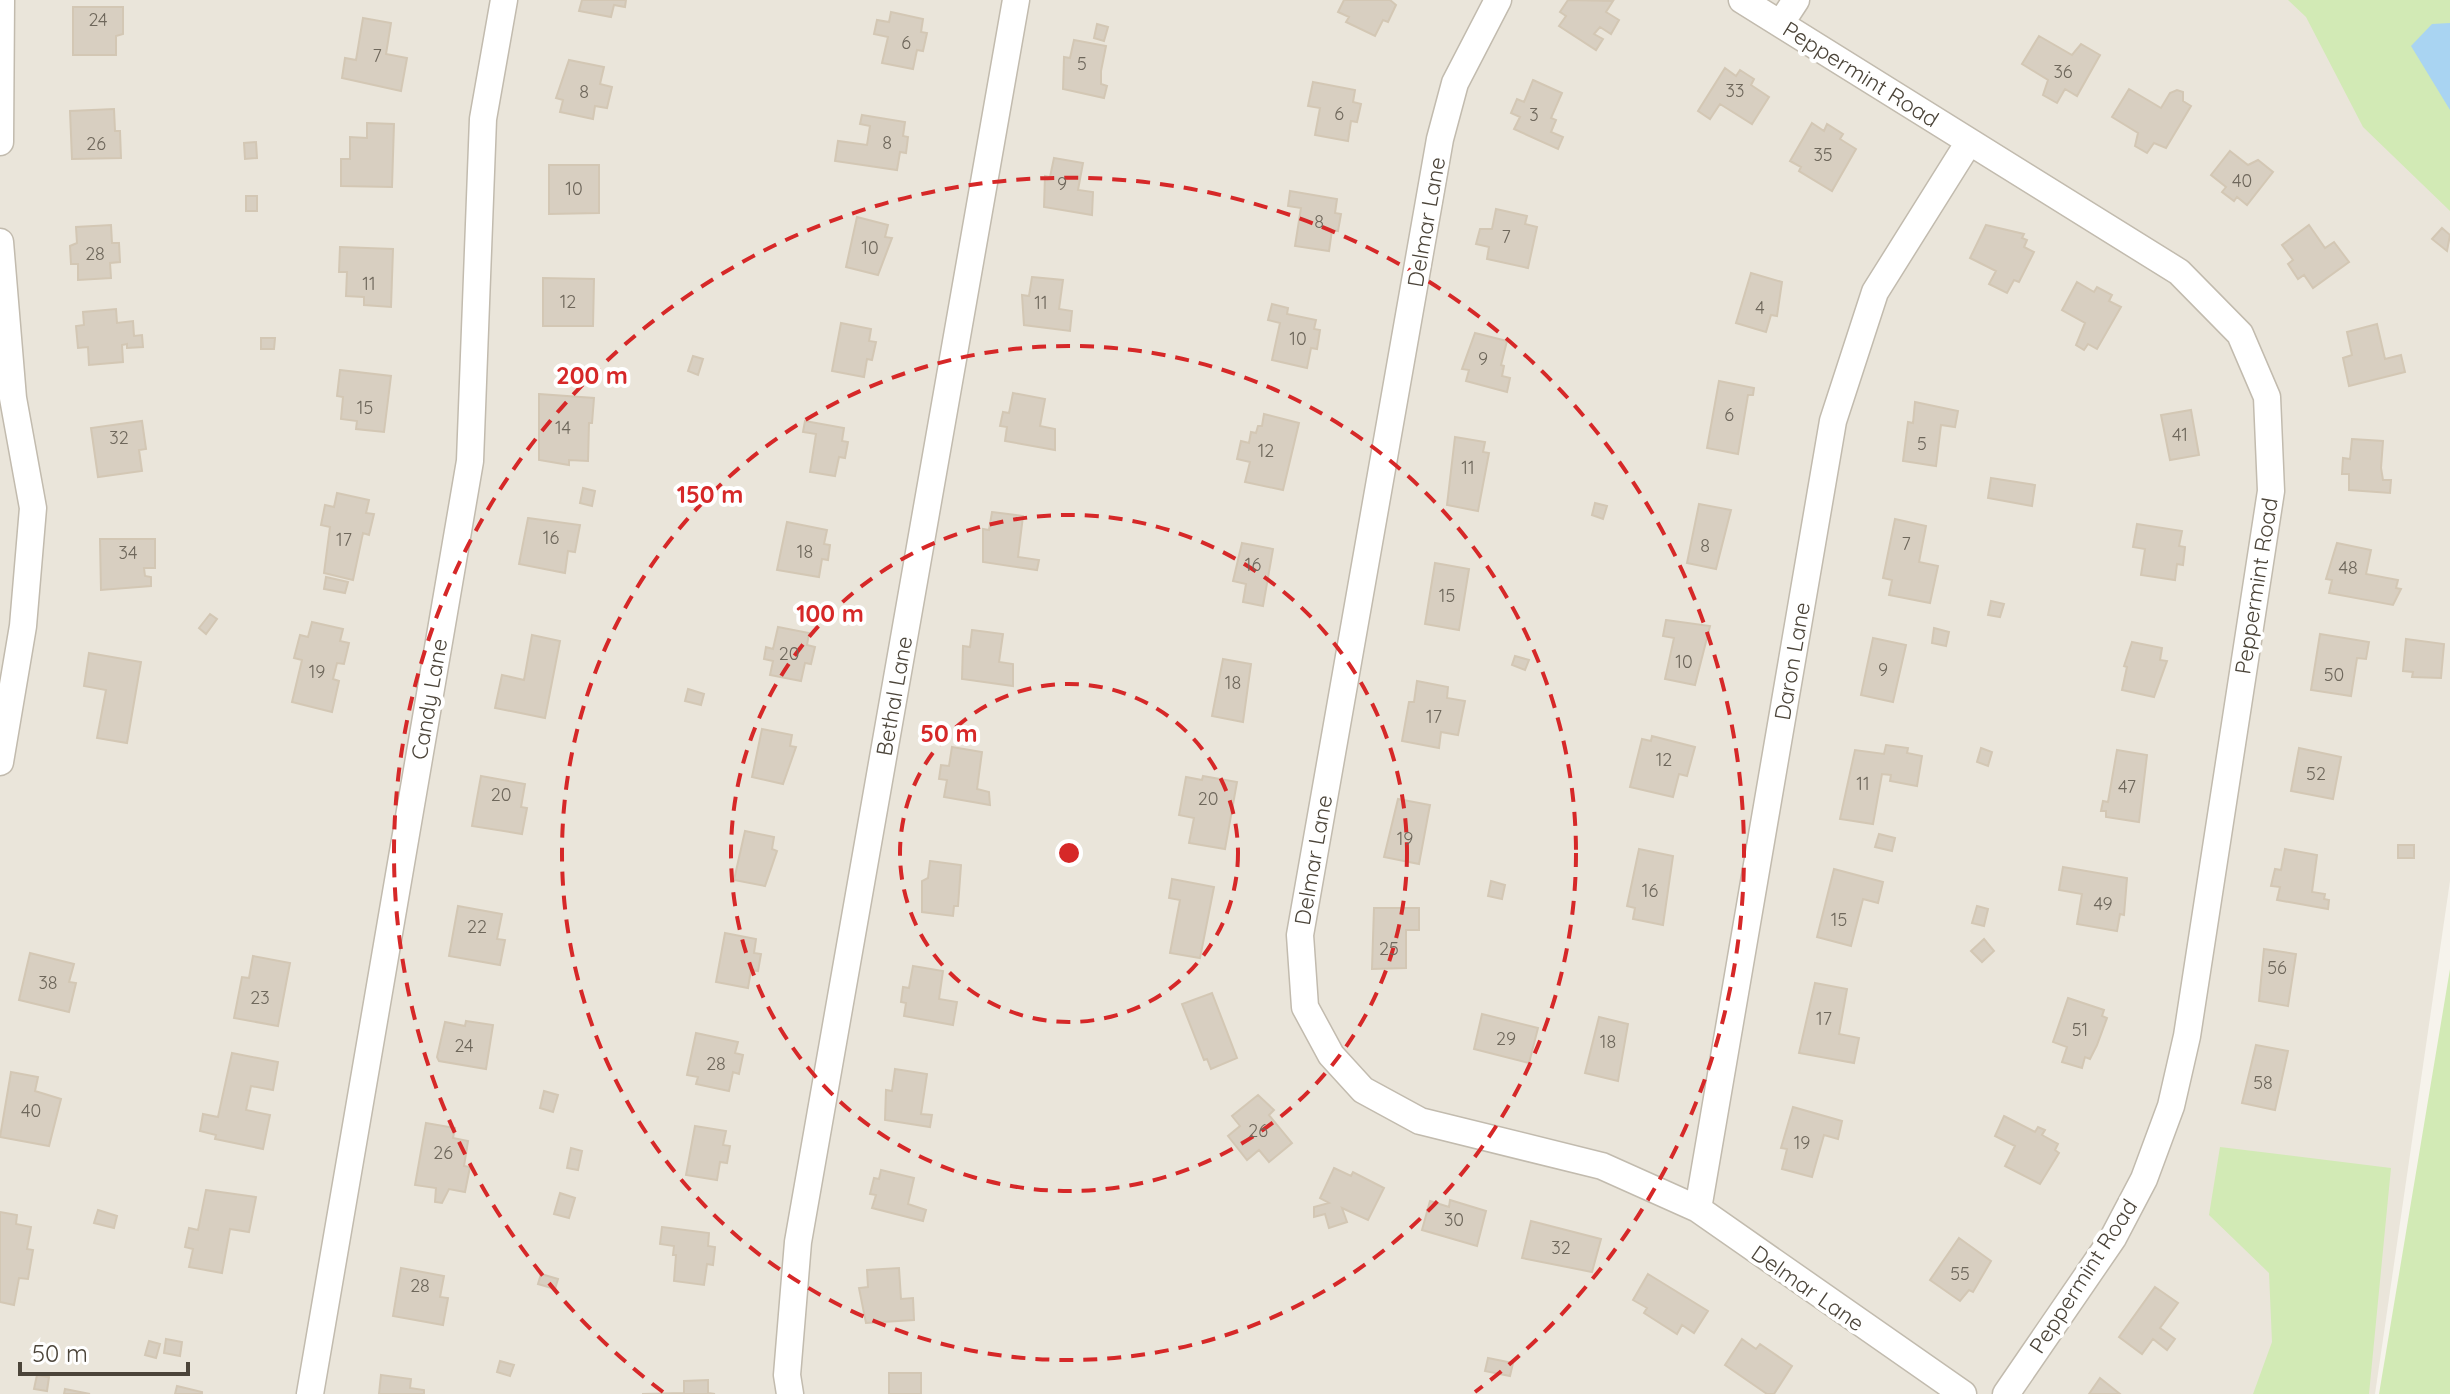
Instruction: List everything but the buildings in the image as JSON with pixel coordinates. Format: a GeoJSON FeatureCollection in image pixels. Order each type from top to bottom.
{"type":"FeatureCollection","features":[{"type":"Feature","properties":{"kind":"street"},"geometry":{"type":"LineString","coordinates":[[0,142],[1,0]]}},
{"type":"Feature","properties":{"kind":"street","name":"Candy Lane"},"geometry":{"type":"LineString","coordinates":[[310,1394],[470,461],[483,119],[504,0]]}},
{"type":"Feature","properties":{"kind":"street","name":"Bethal Lane"},"geometry":{"type":"LineString","coordinates":[[790,1394],[787,1375],[798,1242],[1016,0]]}},
{"type":"Feature","properties":{"kind":"street","name":"Delmar Lane"},"geometry":{"type":"LineString","coordinates":[[1498,0],[1455,83],[1440,139],[1300,935],[1305,1007],[1331,1055],[1363,1090],[1420,1121],[1602,1166],[1698,1209],[1963,1394]]}},
{"type":"Feature","properties":{"kind":"street","name":"Peppermint Road"},"geometry":{"type":"LineString","coordinates":[[1742,0],[2179,272],[2240,334],[2267,397],[2271,491],[2187,1036],[2171,1106],[2144,1179],[2113,1238],[2006,1394]]}},
{"type":"Feature","properties":{"kind":"street"},"geometry":{"type":"LineString","coordinates":[[1781,23],[1796,0]]}},
{"type":"Feature","properties":{"kind":"street","name":"Daron Lane"},"geometry":{"type":"LineString","coordinates":[[1698,1209],[1833,421],[1875,292],[1969,142]]}},
{"type":"Feature","properties":{"kind":"street"},"geometry":{"type":"LineString","coordinates":[[0,242],[13,398],[33,508],[23,626],[0,762]]}},
{"type":"Feature","properties":{"kind":"shaded area"},"geometry":{"type":"Polygon","coordinates":[[[0,0],[2450,0],[2450,881],[2375,1394],[0,1394],[0,0]]]}},
{"type":"Feature","properties":{"kind":"green space"},"geometry":{"type":"Polygon","coordinates":[[[2288,0],[2450,0],[2450,211],[2363,127],[2306,17],[2288,0]]]}},
{"type":"Feature","properties":{"kind":"green space"},"geometry":{"type":"Polygon","coordinates":[[[2450,969],[2450,1394],[2379,1394],[2450,969]]]}},
{"type":"Feature","properties":{"kind":"green space"},"geometry":{"type":"Polygon","coordinates":[[[2220,1147],[2391,1168],[2369,1394],[2253,1394],[2272,1342],[2269,1273],[2209,1215],[2220,1147]]]}},
{"type":"Feature","properties":{"kind":"water"},"geometry":{"type":"Polygon","coordinates":[[[2450,23],[2450,110],[2411,46],[2432,24],[2450,23]]]}}]}
